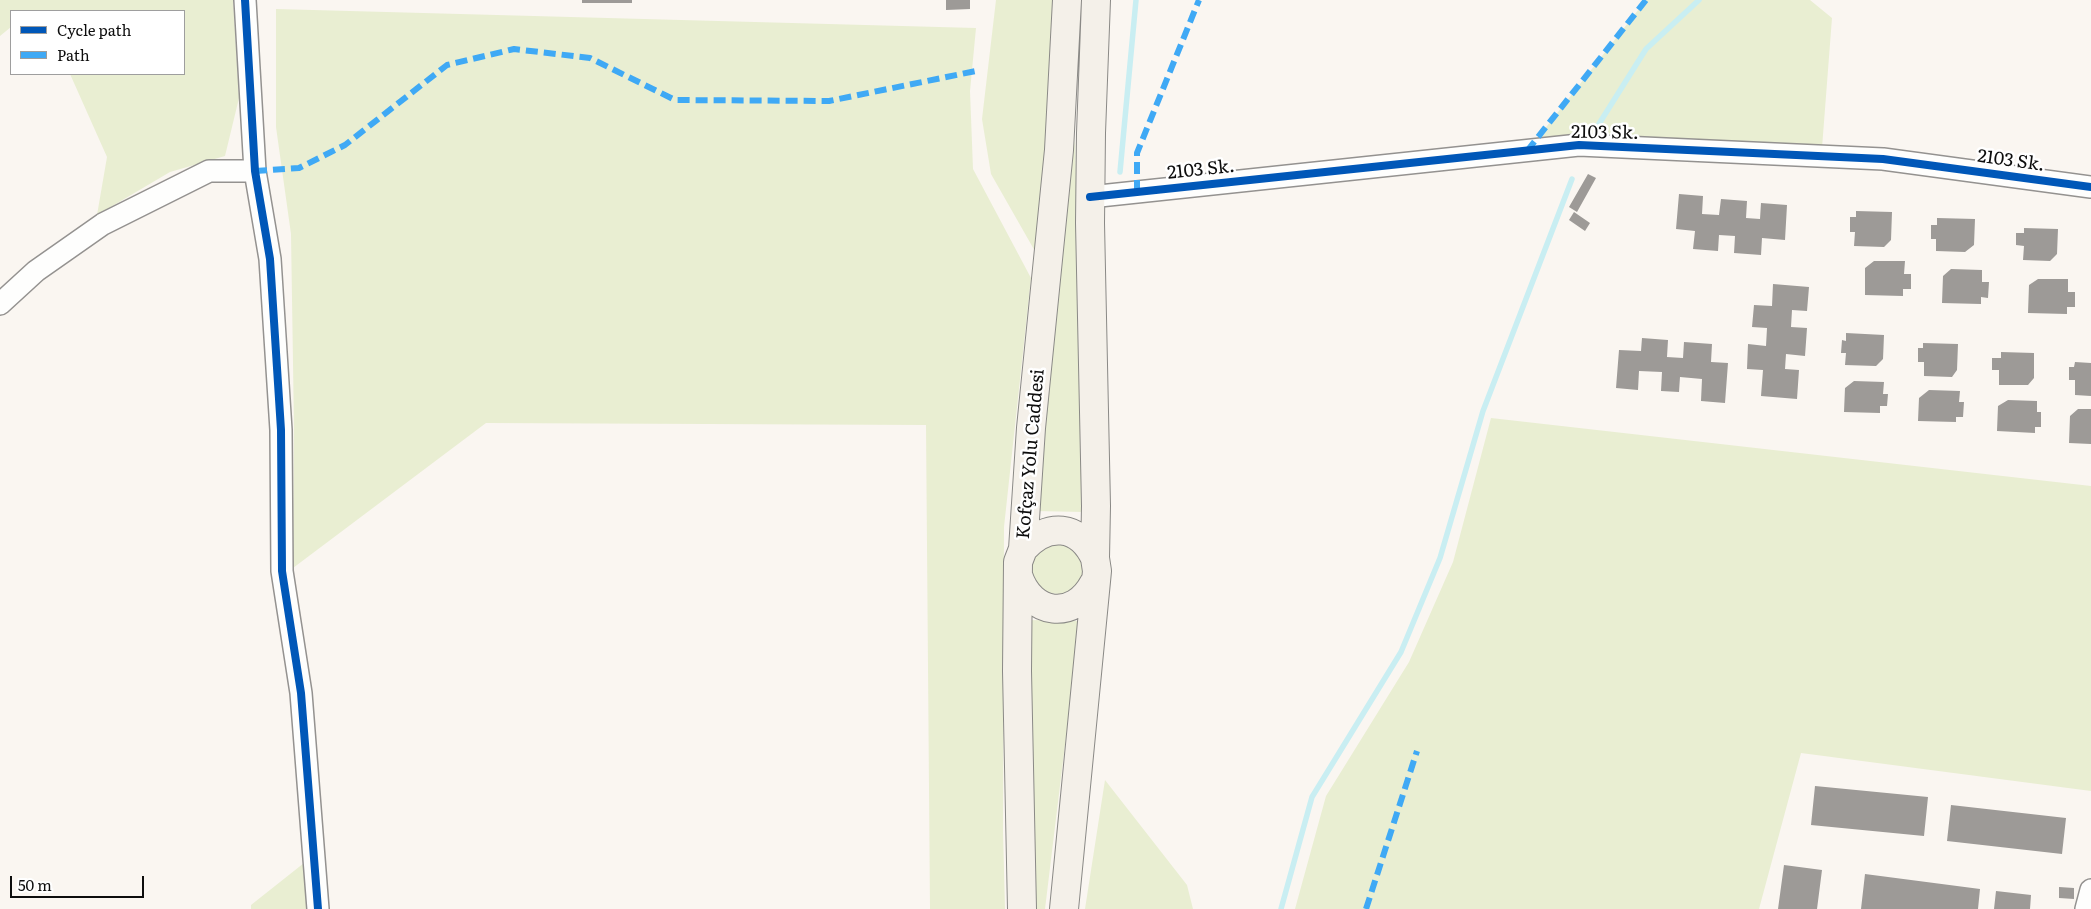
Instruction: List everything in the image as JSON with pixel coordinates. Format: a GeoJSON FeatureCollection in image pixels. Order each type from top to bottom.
{"type":"FeatureCollection","features":[{"type":"Feature","properties":{"kind":"main road","name":"Kofçaz Yolu Caddesi"},"geometry":{"type":"LineString","coordinates":[[1022,909],[1017,671],[1018,562],[1023,549],[1031,428],[1059,150],[1067,0]]}},
{"type":"Feature","properties":{"kind":"main road"},"geometry":{"type":"LineString","coordinates":[[1064,909],[1094,606],[1090,197],[1096,0]]}},
{"type":"Feature","properties":{"kind":"main road"},"geometry":{"type":"LineString","coordinates":[[1018,576],[1022,588],[1030,599],[1042,606],[1055,609],[1068,608],[1079,603],[1088,594],[1095,571],[1090,547],[1081,538],[1070,532],[1057,530],[1044,532],[1032,539],[1023,549]]}},
{"type":"Feature","properties":{"kind":"street"},"geometry":{"type":"LineString","coordinates":[[245,0],[255,171],[270,259],[281,430],[282,571],[301,693],[318,909]]}},
{"type":"Feature","properties":{"kind":"street","name":"2103 Sk."},"geometry":{"type":"LineString","coordinates":[[1090,197],[1579,146],[1883,159],[2091,187]]}},
{"type":"Feature","properties":{"kind":"street"},"geometry":{"type":"LineString","coordinates":[[0,304],[36,271],[103,224],[209,171],[255,171]]}},
{"type":"Feature","properties":{"kind":"street"},"geometry":{"type":"LineString","coordinates":[[2086,909],[2091,890]]}},
{"type":"Feature","properties":{"kind":"green space"},"geometry":{"type":"Polygon","coordinates":[[[0,0],[233,0],[239,98],[225,156],[170,172],[97,215],[107,157],[70,75],[185,75],[185,10],[10,10],[10,28],[0,36],[0,0]]]}},
{"type":"Feature","properties":{"kind":"green space"},"geometry":{"type":"Polygon","coordinates":[[[996,0],[1054,0],[1050,85],[1036,253],[991,174],[982,119],[996,0]]]}},
{"type":"Feature","properties":{"kind":"green space"},"geometry":{"type":"Polygon","coordinates":[[[1646,0],[1810,0],[1832,18],[1822,148],[1536,140],[1646,0]]]}},
{"type":"Feature","properties":{"kind":"green space"},"geometry":{"type":"Polygon","coordinates":[[[276,9],[976,28],[970,91],[973,169],[1031,278],[1004,527],[1003,832],[1005,909],[930,909],[926,425],[486,423],[293,568],[294,428],[291,234],[276,127],[276,9]]]}},
{"type":"Feature","properties":{"kind":"green space"},"geometry":{"type":"Polygon","coordinates":[[[1075,138],[1084,512],[1034,511],[1075,138]]]}},
{"type":"Feature","properties":{"kind":"green space"},"geometry":{"type":"Polygon","coordinates":[[[1491,418],[2091,486],[2091,791],[1801,753],[1759,909],[1295,909],[1326,796],[1409,662],[1453,562],[1491,418]]]}},
{"type":"Feature","properties":{"kind":"green space"},"geometry":{"type":"Polygon","coordinates":[[[1058,542],[1068,544],[1076,550],[1082,558],[1084,568],[1082,578],[1076,586],[1068,592],[1058,594],[1048,592],[1040,586],[1034,578],[1032,568],[1034,558],[1040,550],[1048,544],[1058,542]]]}},
{"type":"Feature","properties":{"kind":"green space"},"geometry":{"type":"Polygon","coordinates":[[[1030,620],[1080,621],[1045,909],[1035,909],[1030,620]]]}},
{"type":"Feature","properties":{"kind":"green space"},"geometry":{"type":"Polygon","coordinates":[[[1105,780],[1187,885],[1193,909],[1085,909],[1105,780]]]}},
{"type":"Feature","properties":{"kind":"green space"},"geometry":{"type":"Polygon","coordinates":[[[304,863],[308,909],[251,909],[251,905],[304,863]]]}},
{"type":"Feature","properties":{"kind":"building"},"geometry":{"type":"Polygon","coordinates":[[[582,0],[632,0],[632,3],[582,3],[582,0]]]}},
{"type":"Feature","properties":{"kind":"building"},"geometry":{"type":"Polygon","coordinates":[[[946,0],[970,0],[970,9],[946,10],[946,0]]]}},
{"type":"Feature","properties":{"kind":"building"},"geometry":{"type":"Polygon","coordinates":[[[1588,174],[1596,178],[1577,212],[1569,207],[1588,174]]]}},
{"type":"Feature","properties":{"kind":"building"},"geometry":{"type":"Polygon","coordinates":[[[1679,194],[1703,196],[1702,214],[1719,215],[1721,199],[1747,201],[1746,218],[1760,219],[1761,203],[1787,205],[1785,240],[1762,238],[1761,255],[1734,253],[1735,236],[1719,235],[1718,251],[1693,249],[1695,231],[1676,229],[1679,194]]]}},
{"type":"Feature","properties":{"kind":"building"},"geometry":{"type":"Polygon","coordinates":[[[1856,211],[1892,212],[1891,240],[1884,247],[1854,246],[1855,232],[1850,232],[1850,217],[1856,217],[1856,211]]]}},
{"type":"Feature","properties":{"kind":"building"},"geometry":{"type":"Polygon","coordinates":[[[1574,212],[1590,223],[1585,231],[1569,220],[1574,212]]]}},
{"type":"Feature","properties":{"kind":"building"},"geometry":{"type":"Polygon","coordinates":[[[1937,218],[1975,219],[1974,245],[1965,252],[1936,251],[1936,239],[1931,239],[1931,225],[1937,225],[1937,218]]]}},
{"type":"Feature","properties":{"kind":"building"},"geometry":{"type":"Polygon","coordinates":[[[2024,228],[2058,229],[2057,254],[2050,261],[2023,260],[2024,246],[2016,245],[2016,233],[2024,233],[2024,228]]]}},
{"type":"Feature","properties":{"kind":"building"},"geometry":{"type":"Polygon","coordinates":[[[1874,261],[1905,261],[1904,274],[1911,274],[1911,289],[1903,289],[1903,296],[1865,295],[1865,268],[1874,261]]]}},
{"type":"Feature","properties":{"kind":"building"},"geometry":{"type":"Polygon","coordinates":[[[1951,269],[1982,270],[1982,282],[1989,282],[1988,298],[1981,297],[1981,304],[1942,303],[1943,276],[1951,269]]]}},
{"type":"Feature","properties":{"kind":"building"},"geometry":{"type":"Polygon","coordinates":[[[2038,279],[2068,279],[2068,292],[2075,292],[2075,307],[2067,307],[2067,314],[2028,313],[2029,285],[2038,279]]]}},
{"type":"Feature","properties":{"kind":"building"},"geometry":{"type":"Polygon","coordinates":[[[1773,284],[1809,287],[1807,311],[1792,310],[1791,327],[1807,328],[1805,356],[1786,354],[1785,369],[1799,370],[1797,399],[1761,396],[1763,370],[1747,369],[1748,344],[1766,346],[1767,328],[1752,327],[1754,305],[1772,306],[1773,284]]]}},
{"type":"Feature","properties":{"kind":"building"},"geometry":{"type":"Polygon","coordinates":[[[1846,333],[1884,335],[1883,359],[1876,366],[1845,365],[1846,353],[1841,353],[1842,340],[1846,341],[1846,333]]]}},
{"type":"Feature","properties":{"kind":"building"},"geometry":{"type":"Polygon","coordinates":[[[1642,338],[1668,340],[1667,357],[1683,358],[1684,342],[1712,344],[1711,362],[1728,363],[1725,403],[1701,401],[1702,379],[1680,377],[1679,392],[1661,391],[1662,372],[1639,371],[1638,390],[1616,388],[1619,350],[1641,351],[1642,338]]]}},
{"type":"Feature","properties":{"kind":"building"},"geometry":{"type":"Polygon","coordinates":[[[1923,343],[1958,344],[1957,370],[1952,377],[1924,376],[1924,362],[1918,362],[1918,348],[1923,348],[1923,343]]]}},
{"type":"Feature","properties":{"kind":"building"},"geometry":{"type":"Polygon","coordinates":[[[2001,352],[2034,353],[2034,378],[2028,385],[1999,385],[1999,370],[1992,370],[1992,358],[2001,358],[2001,352]]]}},
{"type":"Feature","properties":{"kind":"building"},"geometry":{"type":"Polygon","coordinates":[[[2075,362],[2091,363],[2091,396],[2075,395],[2075,380],[2069,380],[2069,367],[2074,367],[2075,362]]]}},
{"type":"Feature","properties":{"kind":"building"},"geometry":{"type":"Polygon","coordinates":[[[1854,381],[1884,382],[1883,394],[1888,394],[1887,406],[1880,406],[1880,413],[1844,412],[1845,388],[1854,381]]]}},
{"type":"Feature","properties":{"kind":"building"},"geometry":{"type":"Polygon","coordinates":[[[1929,390],[1960,391],[1959,402],[1964,402],[1963,417],[1956,417],[1956,422],[1918,421],[1919,398],[1929,390]]]}},
{"type":"Feature","properties":{"kind":"building"},"geometry":{"type":"Polygon","coordinates":[[[2008,400],[2037,401],[2037,412],[2041,412],[2041,427],[2035,427],[2035,433],[1997,431],[1998,406],[2008,400]]]}},
{"type":"Feature","properties":{"kind":"building"},"geometry":{"type":"Polygon","coordinates":[[[2078,409],[2091,409],[2091,444],[2069,443],[2070,416],[2078,409]]]}},
{"type":"Feature","properties":{"kind":"building"},"geometry":{"type":"Polygon","coordinates":[[[1815,786],[1928,797],[1924,836],[1811,825],[1815,786]]]}},
{"type":"Feature","properties":{"kind":"building"},"geometry":{"type":"Polygon","coordinates":[[[1951,805],[2066,818],[2062,854],[1947,841],[1951,805]]]}},
{"type":"Feature","properties":{"kind":"building"},"geometry":{"type":"Polygon","coordinates":[[[1784,865],[1822,870],[1817,909],[1778,909],[1784,865]]]}},
{"type":"Feature","properties":{"kind":"building"},"geometry":{"type":"Polygon","coordinates":[[[1865,874],[1980,889],[1978,909],[1861,909],[1865,874]]]}},
{"type":"Feature","properties":{"kind":"building"},"geometry":{"type":"Polygon","coordinates":[[[2059,887],[2074,888],[2074,899],[2059,898],[2059,887]]]}},
{"type":"Feature","properties":{"kind":"building"},"geometry":{"type":"Polygon","coordinates":[[[1996,891],[2031,895],[2030,909],[1994,909],[1996,891]]]}},
{"type":"Feature","properties":{"kind":"waterway"},"geometry":{"type":"LineString","coordinates":[[1120,172],[1136,0]]}},
{"type":"Feature","properties":{"kind":"waterway"},"geometry":{"type":"LineString","coordinates":[[1597,127],[1646,49],[1699,0]]}},
{"type":"Feature","properties":{"kind":"waterway"},"geometry":{"type":"LineString","coordinates":[[1281,909],[1312,797],[1401,652],[1440,558],[1483,411],[1572,179]]}},
{"type":"Feature","properties":{"kind":"marked path"},"geometry":{"type":"LineString","coordinates":[[1137,192],[1137,153],[1199,0]]}},
{"type":"Feature","properties":{"kind":"marked path"},"geometry":{"type":"LineString","coordinates":[[1527,151],[1646,0]]}},
{"type":"Feature","properties":{"kind":"marked path"},"geometry":{"type":"LineString","coordinates":[[255,171],[299,168],[345,145],[447,65],[514,49],[590,58],[675,100],[829,101],[976,71]]}},
{"type":"Feature","properties":{"kind":"marked path"},"geometry":{"type":"LineString","coordinates":[[1366,909],[1417,751]]}},
{"type":"Feature","properties":{"kind":"cycle path"},"geometry":{"type":"LineString","coordinates":[[245,0],[255,171],[270,259],[281,430],[282,571],[301,693],[318,909]]}},
{"type":"Feature","properties":{"kind":"cycle path"},"geometry":{"type":"LineString","coordinates":[[1090,197],[1579,145],[1883,159],[2091,187]]}}]}
